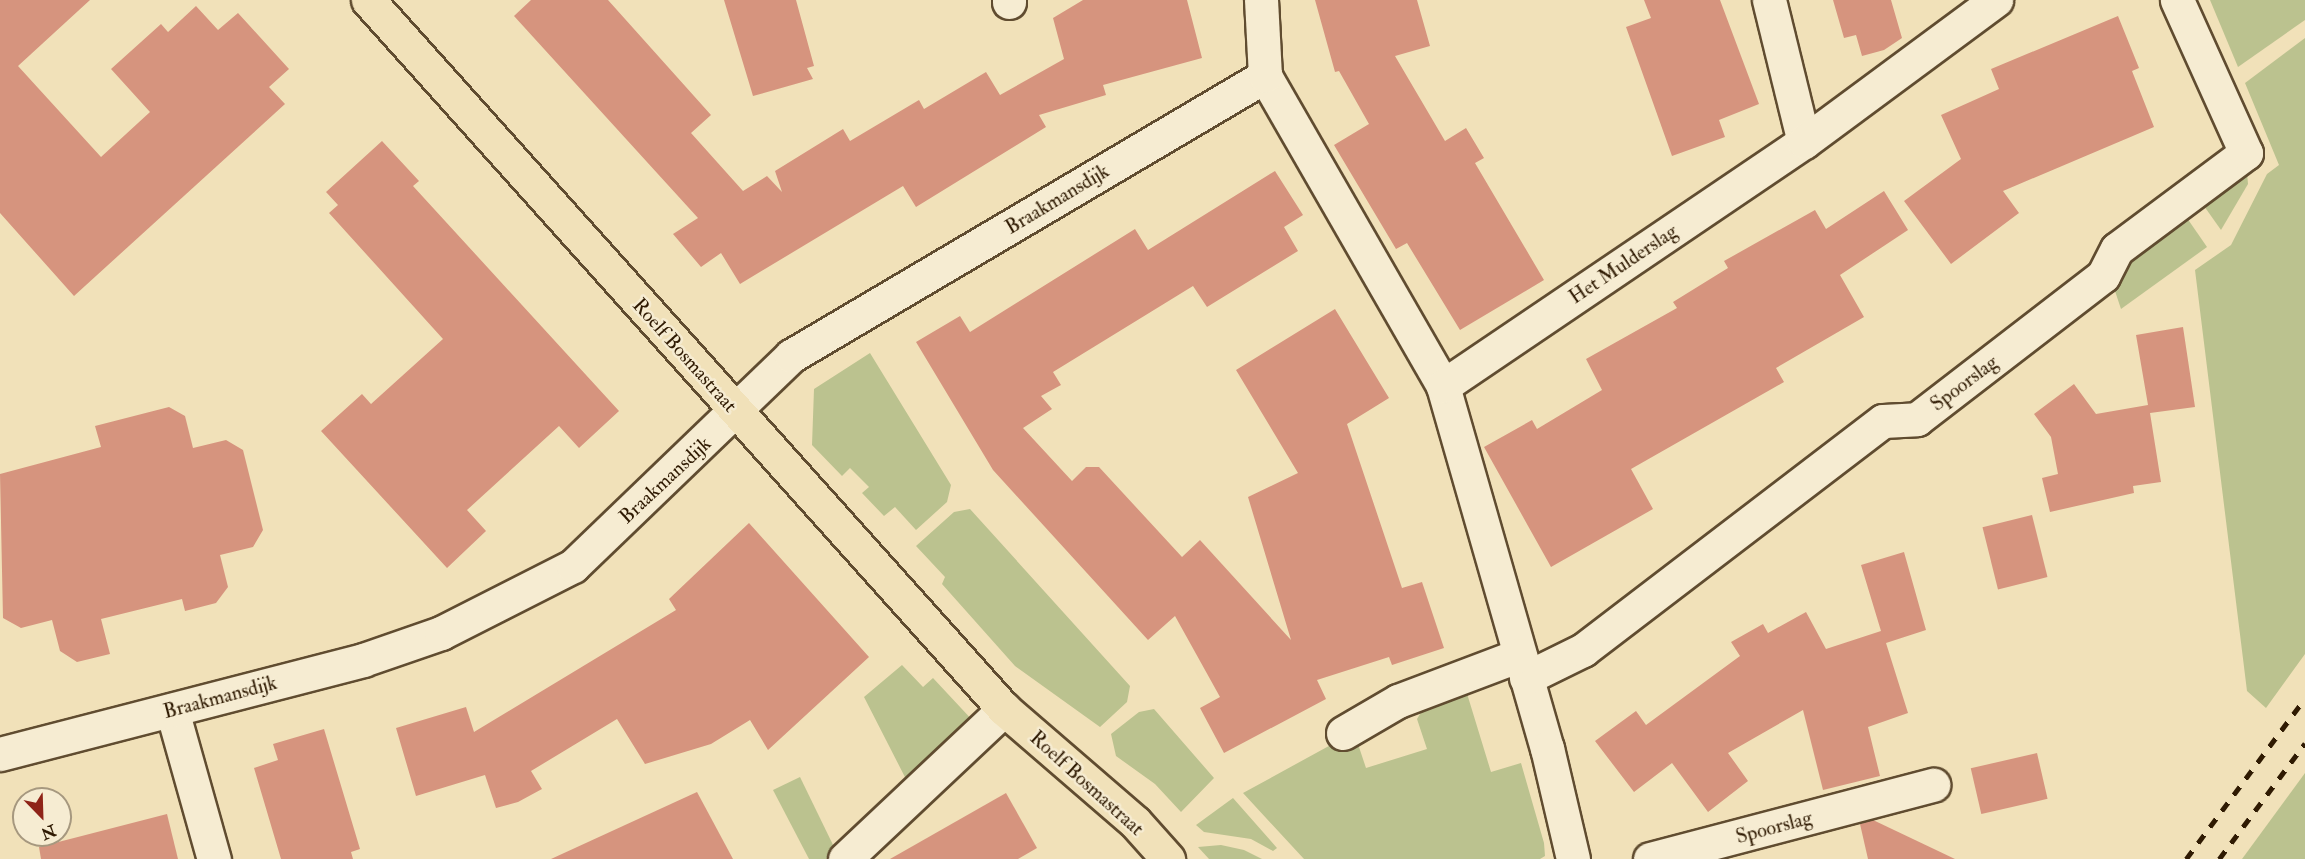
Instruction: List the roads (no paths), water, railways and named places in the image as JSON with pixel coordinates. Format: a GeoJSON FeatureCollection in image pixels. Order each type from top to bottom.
{"type":"FeatureCollection","features":[{"type":"Feature","properties":{"kind":"main road","name":"Roelf Bosmastraat"},"geometry":{"type":"LineString","coordinates":[[368,0],[736,413],[1004,709],[1135,822],[1168,859]]}},
{"type":"Feature","properties":{"kind":"street"},"geometry":{"type":"LineString","coordinates":[[1261,0],[1265,76],[1443,386],[1523,667],[1574,859]]}},
{"type":"Feature","properties":{"kind":"street"},"geometry":{"type":"LineString","coordinates":[[1769,0],[1804,142]]}},
{"type":"Feature","properties":{"kind":"street","name":"Het Mulderslag"},"geometry":{"type":"LineString","coordinates":[[1443,386],[1804,142],[1996,0]]}},
{"type":"Feature","properties":{"kind":"street","name":"Spoorslag"},"geometry":{"type":"LineString","coordinates":[[1343,733],[1398,701],[1583,650],[1883,421],[1917,419],[2103,276],[2117,249],[2246,153],[2177,0]]}},
{"type":"Feature","properties":{"kind":"street","name":"Braakmansdijk"},"geometry":{"type":"LineString","coordinates":[[0,754],[363,660],[441,633],[513,600],[573,566],[736,413],[791,356],[1265,76]]}},
{"type":"Feature","properties":{"kind":"street"},"geometry":{"type":"LineString","coordinates":[[845,859],[1004,709]]}},
{"type":"Feature","properties":{"kind":"street"},"geometry":{"type":"LineString","coordinates":[[172,710],[214,859]]}},
{"type":"Feature","properties":{"kind":"street","name":"Spoorslag"},"geometry":{"type":"LineString","coordinates":[[1650,859],[1933,785]]}},
{"type":"Feature","properties":{"kind":"railway"},"geometry":{"type":"LineString","coordinates":[[2186,859],[2305,698]]}},
{"type":"Feature","properties":{"kind":"railway"},"geometry":{"type":"LineString","coordinates":[[2219,859],[2305,743]]}}]}
